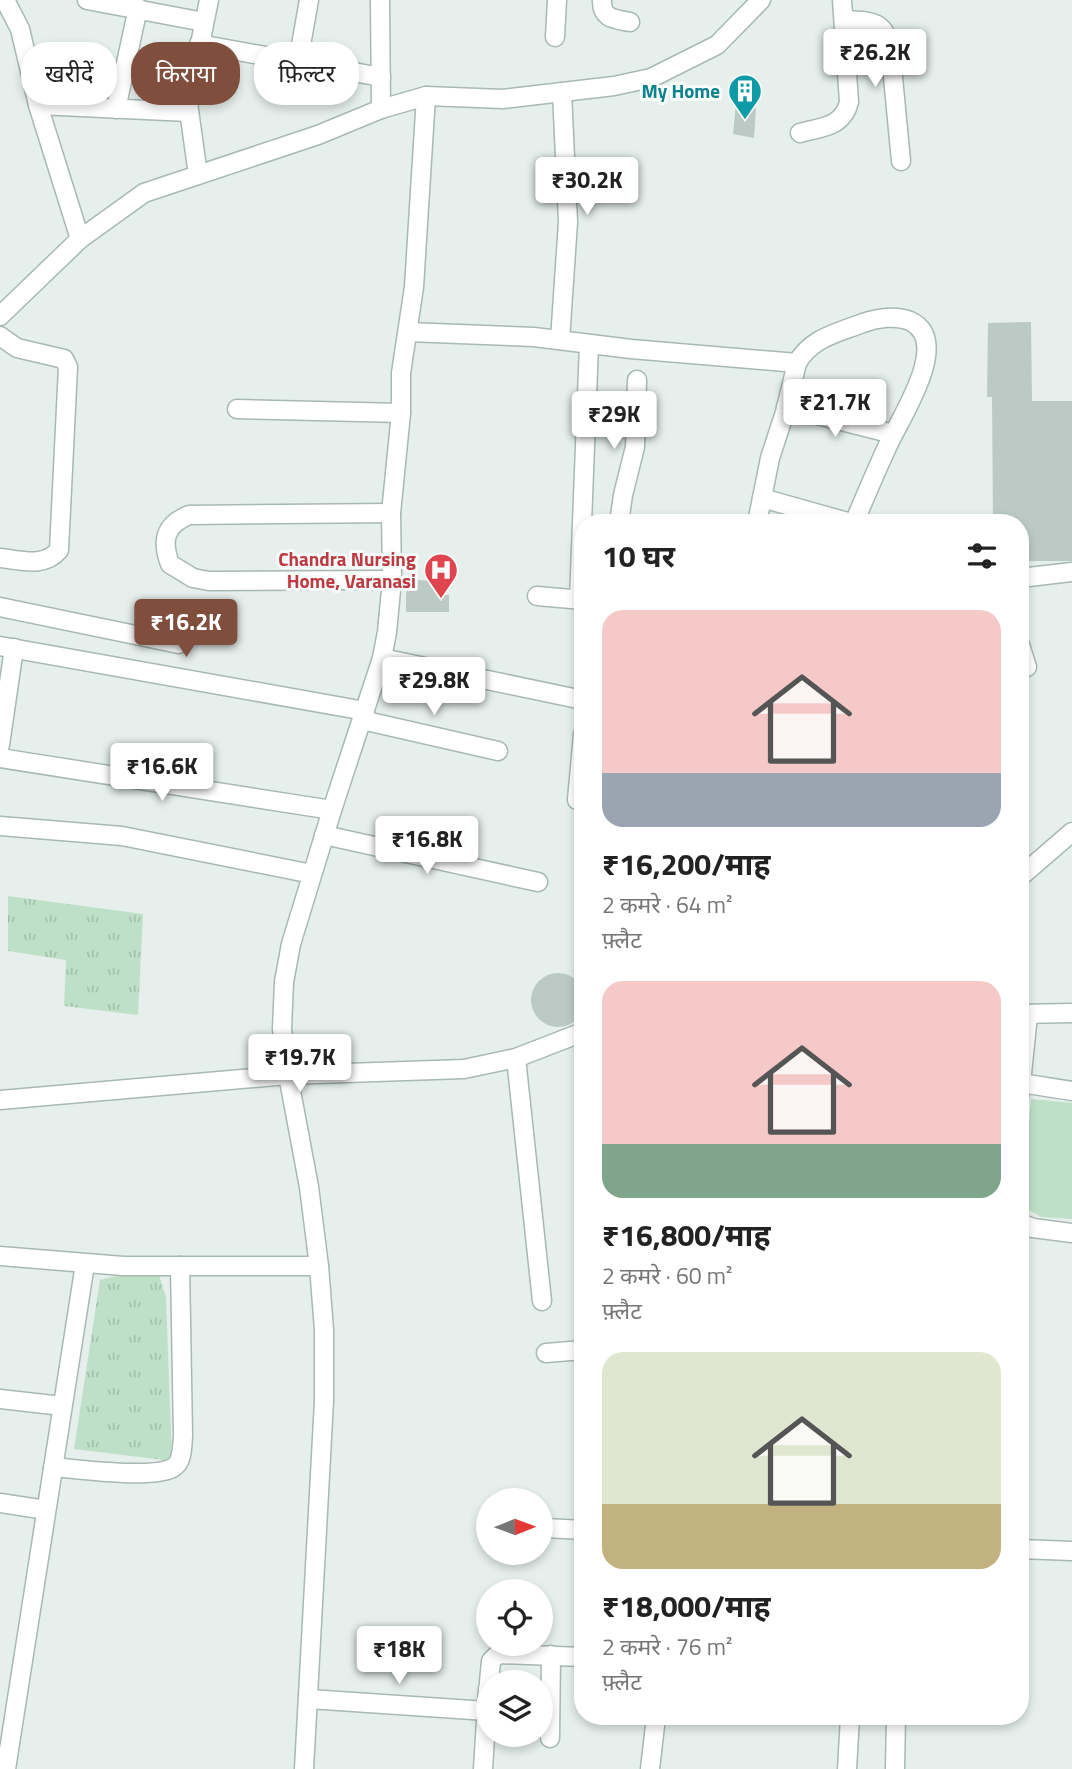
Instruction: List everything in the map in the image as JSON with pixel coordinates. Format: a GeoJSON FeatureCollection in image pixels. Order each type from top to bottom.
{"type":"FeatureCollection","features":[{"type":"Feature","properties":{"kind":"street"},"geometry":{"type":"LineString","coordinates":[[5,0],[20,29],[23,42]]}},
{"type":"Feature","properties":{"kind":"street"},"geometry":{"type":"LineString","coordinates":[[87,0],[138,8],[161,6],[204,22]]}},
{"type":"Feature","properties":{"kind":"street"},"geometry":{"type":"LineString","coordinates":[[199,42],[209,0]]}},
{"type":"Feature","properties":{"kind":"street"},"geometry":{"type":"LineString","coordinates":[[302,42],[309,0]]}},
{"type":"Feature","properties":{"kind":"street"},"geometry":{"type":"LineString","coordinates":[[380,0],[382,109]]}},
{"type":"Feature","properties":{"kind":"street"},"geometry":{"type":"LineString","coordinates":[[555,37],[557,0]]}},
{"type":"Feature","properties":{"kind":"street"},"geometry":{"type":"LineString","coordinates":[[602,0],[603,12],[607,16],[630,22]]}},
{"type":"Feature","properties":{"kind":"street"},"geometry":{"type":"LineString","coordinates":[[0,316],[80,239],[144,193],[426,96],[503,99],[614,86],[651,78],[717,44],[761,0]]}},
{"type":"Feature","properties":{"kind":"street"},"geometry":{"type":"LineString","coordinates":[[800,132],[825,127],[840,120],[847,113],[849,102],[842,0]]}},
{"type":"Feature","properties":{"kind":"street"},"geometry":{"type":"LineString","coordinates":[[116,109],[138,8]]}},
{"type":"Feature","properties":{"kind":"street"},"geometry":{"type":"LineString","coordinates":[[844,20],[872,22],[887,34],[901,161]]}},
{"type":"Feature","properties":{"kind":"street"},"geometry":{"type":"LineString","coordinates":[[359,73],[381,77]]}},
{"type":"Feature","properties":{"kind":"street"},"geometry":{"type":"LineString","coordinates":[[560,340],[568,222],[562,92]]}},
{"type":"Feature","properties":{"kind":"street"},"geometry":{"type":"LineString","coordinates":[[304,1769],[324,1401],[324,1330],[309,1187],[282,1029],[284,982],[291,944],[382,658],[387,632],[392,580],[391,513],[401,413],[401,373],[414,288],[426,96]]}},
{"type":"Feature","properties":{"kind":"street"},"geometry":{"type":"LineString","coordinates":[[80,239],[38,105],[189,112]]}},
{"type":"Feature","properties":{"kind":"street"},"geometry":{"type":"LineString","coordinates":[[188,105],[198,175]]}},
{"type":"Feature","properties":{"kind":"street"},"geometry":{"type":"LineString","coordinates":[[759,514],[770,458],[797,363],[804,351],[817,340],[869,321],[890,318],[914,323],[921,328],[925,337],[925,365],[857,514]]}},
{"type":"Feature","properties":{"kind":"street"},"geometry":{"type":"LineString","coordinates":[[408,332],[560,340],[797,363]]}},
{"type":"Feature","properties":{"kind":"street"},"geometry":{"type":"LineString","coordinates":[[0,337],[17,348],[64,359],[68,366],[59,550],[52,559],[41,562],[0,558]]}},
{"type":"Feature","properties":{"kind":"street"},"geometry":{"type":"LineString","coordinates":[[584,514],[589,344]]}},
{"type":"Feature","properties":{"kind":"street"},"geometry":{"type":"LineString","coordinates":[[621,514],[636,438],[637,380]]}},
{"type":"Feature","properties":{"kind":"street"},"geometry":{"type":"LineString","coordinates":[[786,407],[893,434]]}},
{"type":"Feature","properties":{"kind":"street"},"geometry":{"type":"LineString","coordinates":[[237,410],[401,413]]}},
{"type":"Feature","properties":{"kind":"street"},"geometry":{"type":"LineString","coordinates":[[762,498],[820,514]]}},
{"type":"Feature","properties":{"kind":"street"},"geometry":{"type":"LineString","coordinates":[[391,513],[189,515],[177,520],[169,528],[165,542],[170,564],[192,579],[238,582],[392,580]]}},
{"type":"Feature","properties":{"kind":"street"},"geometry":{"type":"LineString","coordinates":[[1029,577],[1072,572]]}},
{"type":"Feature","properties":{"kind":"street"},"geometry":{"type":"LineString","coordinates":[[537,596],[574,599]]}},
{"type":"Feature","properties":{"kind":"street"},"geometry":{"type":"LineString","coordinates":[[0,607],[179,644]]}},
{"type":"Feature","properties":{"kind":"street"},"geometry":{"type":"LineString","coordinates":[[0,745],[7,647],[363,716],[499,751]]}},
{"type":"Feature","properties":{"kind":"street"},"geometry":{"type":"LineString","coordinates":[[382,658],[574,698]]}},
{"type":"Feature","properties":{"kind":"street"},"geometry":{"type":"LineString","coordinates":[[0,758],[332,810]]}},
{"type":"Feature","properties":{"kind":"street"},"geometry":{"type":"LineString","coordinates":[[0,825],[122,836],[312,874]]}},
{"type":"Feature","properties":{"kind":"street"},"geometry":{"type":"LineString","coordinates":[[1029,869],[1072,832]]}},
{"type":"Feature","properties":{"kind":"street"},"geometry":{"type":"LineString","coordinates":[[324,835],[537,882]]}},
{"type":"Feature","properties":{"kind":"street"},"geometry":{"type":"LineString","coordinates":[[1029,1014],[1072,1013]]}},
{"type":"Feature","properties":{"kind":"street"},"geometry":{"type":"LineString","coordinates":[[0,1101],[288,1075],[464,1069],[516,1058],[574,1035]]}},
{"type":"Feature","properties":{"kind":"street"},"geometry":{"type":"LineString","coordinates":[[516,1058],[542,1301]]}},
{"type":"Feature","properties":{"kind":"street"},"geometry":{"type":"LineString","coordinates":[[1029,1088],[1072,1091]]}},
{"type":"Feature","properties":{"kind":"street"},"geometry":{"type":"LineString","coordinates":[[1029,1226],[1072,1233]]}},
{"type":"Feature","properties":{"kind":"street"},"geometry":{"type":"LineString","coordinates":[[0,1256],[85,1264],[319,1266]]}},
{"type":"Feature","properties":{"kind":"street"},"geometry":{"type":"LineString","coordinates":[[6,1769],[85,1264]]}},
{"type":"Feature","properties":{"kind":"street"},"geometry":{"type":"LineString","coordinates":[[53,1467],[149,1474],[163,1472],[174,1467],[179,1461],[183,1436],[180,1266]]}},
{"type":"Feature","properties":{"kind":"street"},"geometry":{"type":"LineString","coordinates":[[546,1353],[574,1351]]}},
{"type":"Feature","properties":{"kind":"street"},"geometry":{"type":"LineString","coordinates":[[0,1399],[62,1406]]}},
{"type":"Feature","properties":{"kind":"street"},"geometry":{"type":"LineString","coordinates":[[0,1503],[46,1510]]}},
{"type":"Feature","properties":{"kind":"street"},"geometry":{"type":"LineString","coordinates":[[553,1528],[574,1530]]}},
{"type":"Feature","properties":{"kind":"street"},"geometry":{"type":"LineString","coordinates":[[1029,1549],[1072,1551]]}},
{"type":"Feature","properties":{"kind":"street"},"geometry":{"type":"LineString","coordinates":[[553,1655],[574,1656]]}},
{"type":"Feature","properties":{"kind":"street"},"geometry":{"type":"LineString","coordinates":[[309,1699],[476,1710]]}},
{"type":"Feature","properties":{"kind":"street"},"geometry":{"type":"LineString","coordinates":[[650,1769],[655,1725]]}},
{"type":"Feature","properties":{"kind":"street"},"geometry":{"type":"LineString","coordinates":[[847,1769],[850,1725]]}},
{"type":"Feature","properties":{"kind":"street"},"geometry":{"type":"LineString","coordinates":[[895,1769],[896,1725]]}},
{"type":"Feature","properties":{"kind":"street"},"geometry":{"type":"LineString","coordinates":[[483,1769],[485,1747]]}},
{"type":"Feature","properties":{"kind":"green space"},"geometry":{"type":"Polygon","coordinates":[[[8,896],[143,914],[138,1015],[64,1006],[66,960],[8,951],[8,896]]]}},
{"type":"Feature","properties":{"kind":"green space"},"geometry":{"type":"Polygon","coordinates":[[[1031,1099],[1072,1103],[1072,1219],[1041,1217],[1029,1210],[1031,1099]]]}},
{"type":"Feature","properties":{"kind":"green space"},"geometry":{"type":"Polygon","coordinates":[[[132,1272],[159,1275],[166,1297],[172,1461],[74,1449],[100,1280],[132,1272]]]}},
{"type":"Feature","properties":{"kind":"building","name":"My Home"},"geometry":{"type":"Polygon","coordinates":[[[736,104],[756,108],[754,138],[733,134],[736,104]]]}},
{"type":"Feature","properties":{"kind":"building"},"geometry":{"type":"Polygon","coordinates":[[[1031,322],[1032,401],[1072,401],[1072,561],[1029,561],[1029,514],[993,514],[992,397],[987,397],[988,323],[1031,322]]]}},
{"type":"Feature","properties":{"kind":"building"},"geometry":{"type":"Polygon","coordinates":[[[406,579],[444,582],[444,595],[449,595],[449,612],[406,612],[406,579]]]}},
{"type":"Feature","properties":{"kind":"building"},"geometry":{"type":"Polygon","coordinates":[[[553,973],[573,977],[574,1022],[563,1027],[543,1023],[535,1015],[531,1005],[535,985],[543,977],[553,973]]]}},
{"type":"Feature","properties":{"kind":"place","name":"My Home"},"geometry":{"type":"Point","coordinates":[745,121]}},
{"type":"Feature","properties":{"kind":"place","name":"Chandra Nursing Home, Varanasi"},"geometry":{"type":"Point","coordinates":[441,600]}}]}
